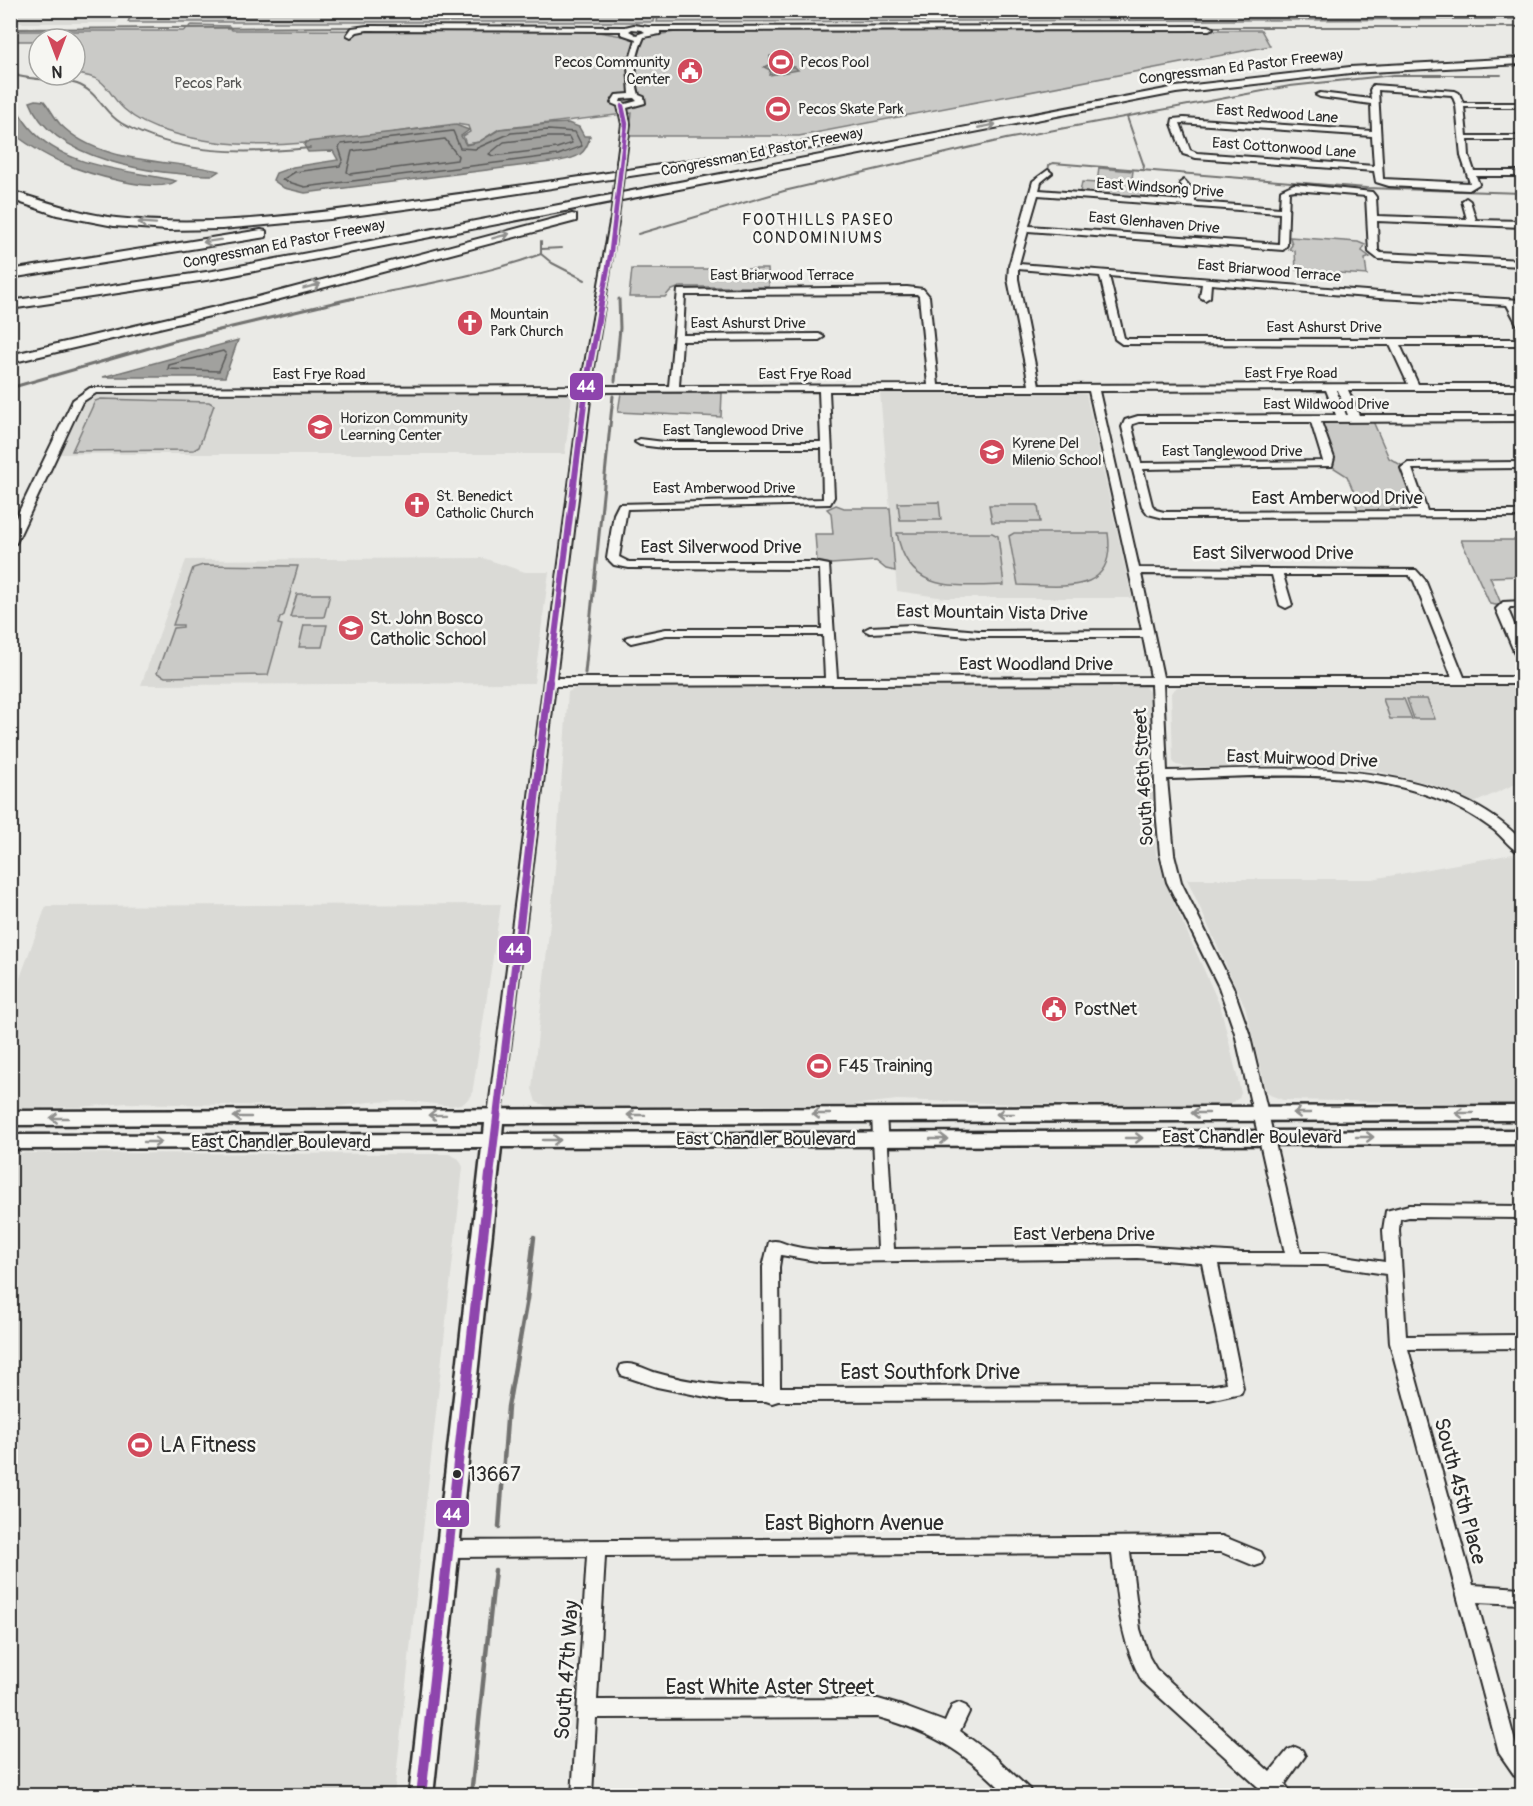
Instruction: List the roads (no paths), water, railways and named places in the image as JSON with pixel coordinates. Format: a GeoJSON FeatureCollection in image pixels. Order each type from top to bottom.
{"type":"FeatureCollection","features":[{"type":"Feature","properties":{"kind":"highway","name":"Congressman Ed Pastor Freeway"},"geometry":{"type":"LineString","coordinates":[[10,294],[226,263],[1119,89],[1237,71],[1370,58],[1522,52]]}},
{"type":"Feature","properties":{"kind":"highway","name":"Congressman Ed Pastor Freeway"},"geometry":{"type":"LineString","coordinates":[[10,305],[222,273],[1134,98],[1219,84],[1328,72],[1485,62],[1522,62]]}},
{"type":"Feature","properties":{"kind":"highway"},"geometry":{"type":"LineString","coordinates":[[10,274],[915,128]]}},
{"type":"Feature","properties":{"kind":"highway"},"geometry":{"type":"LineString","coordinates":[[10,367],[622,205],[929,137]]}},
{"type":"Feature","properties":{"kind":"highway"},"geometry":{"type":"LineString","coordinates":[[10,195],[55,210],[95,218],[160,224],[220,225],[298,219],[580,182]]}},
{"type":"Feature","properties":{"kind":"highway"},"geometry":{"type":"LineString","coordinates":[[10,359],[256,301]]}},
{"type":"Feature","properties":{"kind":"main road","name":"East Chandler Boulevard"},"geometry":{"type":"LineString","coordinates":[[10,1118],[1522,1113]]}},
{"type":"Feature","properties":{"kind":"main road"},"geometry":{"type":"LineString","coordinates":[[421,1796],[450,1549],[495,1115]]}},
{"type":"Feature","properties":{"kind":"main road","name":"East Chandler Boulevard"},"geometry":{"type":"LineString","coordinates":[[10,1142],[1522,1137]]}},
{"type":"Feature","properties":{"kind":"street"},"geometry":{"type":"LineString","coordinates":[[351,35],[357,30],[367,28],[588,29],[646,33],[685,29],[1209,28]]}},
{"type":"Feature","properties":{"kind":"street"},"geometry":{"type":"LineString","coordinates":[[627,33],[635,48]]}},
{"type":"Feature","properties":{"kind":"street"},"geometry":{"type":"LineString","coordinates":[[626,124],[622,101],[631,83],[635,48],[646,33]]}},
{"type":"Feature","properties":{"kind":"street"},"geometry":{"type":"LineString","coordinates":[[495,1115],[586,389],[614,222],[626,124],[634,106],[642,101],[635,96],[631,83]]}},
{"type":"Feature","properties":{"kind":"street"},"geometry":{"type":"LineString","coordinates":[[1376,87],[1455,93],[1460,105],[1465,156],[1476,184],[1473,186],[1382,182],[1379,180],[1376,87]]}},
{"type":"Feature","properties":{"kind":"street"},"geometry":{"type":"LineString","coordinates":[[1320,95],[1375,102]]}},
{"type":"Feature","properties":{"kind":"street"},"geometry":{"type":"LineString","coordinates":[[622,101],[635,96]]}},
{"type":"Feature","properties":{"kind":"street"},"geometry":{"type":"LineString","coordinates":[[622,101],[634,106]]}},
{"type":"Feature","properties":{"kind":"street"},"geometry":{"type":"LineString","coordinates":[[1460,105],[1522,105]]}},
{"type":"Feature","properties":{"kind":"street","name":"East Redwood Lane"},"geometry":{"type":"LineString","coordinates":[[1189,154],[1176,121],[1376,134]]}},
{"type":"Feature","properties":{"kind":"street"},"geometry":{"type":"LineString","coordinates":[[1463,138],[1522,138]]}},
{"type":"Feature","properties":{"kind":"street","name":"East Cottonwood Lane"},"geometry":{"type":"LineString","coordinates":[[1189,154],[1377,169]]}},
{"type":"Feature","properties":{"kind":"street"},"geometry":{"type":"LineString","coordinates":[[1035,388],[1013,279],[1014,266],[1037,181],[1048,172]]}},
{"type":"Feature","properties":{"kind":"street"},"geometry":{"type":"LineString","coordinates":[[1472,173],[1522,174]]}},
{"type":"Feature","properties":{"kind":"street"},"geometry":{"type":"LineString","coordinates":[[1184,183],[1191,192],[1190,204]]}},
{"type":"Feature","properties":{"kind":"street"},"geometry":{"type":"LineString","coordinates":[[1284,211],[1286,188],[1369,194],[1372,197],[1374,252],[1378,255],[1522,263]]}},
{"type":"Feature","properties":{"kind":"street","name":"East Windsong Drive"},"geometry":{"type":"LineString","coordinates":[[1034,192],[1284,211]]}},
{"type":"Feature","properties":{"kind":"street"},"geometry":{"type":"LineString","coordinates":[[1466,201],[1473,223]]}},
{"type":"Feature","properties":{"kind":"street","name":"East Glenhaven Drive"},"geometry":{"type":"LineString","coordinates":[[1025,228],[1280,248],[1283,245],[1284,211]]}},
{"type":"Feature","properties":{"kind":"street"},"geometry":{"type":"LineString","coordinates":[[1373,218],[1522,224]]}},
{"type":"Feature","properties":{"kind":"street","name":"East Briarwood Terrace"},"geometry":{"type":"LineString","coordinates":[[1014,266],[1379,295],[1522,303]]}},
{"type":"Feature","properties":{"kind":"street","name":"East Ashurst Drive"},"geometry":{"type":"LineString","coordinates":[[1104,273],[1120,339],[1125,342],[1522,342]]}},
{"type":"Feature","properties":{"kind":"street"},"geometry":{"type":"LineString","coordinates":[[1205,297],[1207,281]]}},
{"type":"Feature","properties":{"kind":"street","name":"East Briarwood Terrace"},"geometry":{"type":"LineString","coordinates":[[677,338],[681,292],[920,291],[924,296],[933,389]]}},
{"type":"Feature","properties":{"kind":"street"},"geometry":{"type":"LineString","coordinates":[[1510,302],[1522,324]]}},
{"type":"Feature","properties":{"kind":"street","name":"East Ashurst Drive"},"geometry":{"type":"LineString","coordinates":[[677,338],[819,337]]}},
{"type":"Feature","properties":{"kind":"street"},"geometry":{"type":"LineString","coordinates":[[674,389],[677,338]]}},
{"type":"Feature","properties":{"kind":"street"},"geometry":{"type":"LineString","coordinates":[[1394,342],[1414,387]]}},
{"type":"Feature","properties":{"kind":"street"},"geometry":{"type":"LineString","coordinates":[[1342,387],[1354,419]]}},
{"type":"Feature","properties":{"kind":"street","name":"East Frye Road"},"geometry":{"type":"LineString","coordinates":[[10,543],[78,400],[87,392],[105,390],[1522,387]]}},
{"type":"Feature","properties":{"kind":"street","name":"South 46th Street"},"geometry":{"type":"LineString","coordinates":[[1093,388],[1158,681],[1161,775],[1170,866],[1185,905],[1230,997],[1242,1033],[1258,1113],[1294,1258]]}},
{"type":"Feature","properties":{"kind":"street"},"geometry":{"type":"LineString","coordinates":[[1330,388],[1342,419]]}},
{"type":"Feature","properties":{"kind":"street"},"geometry":{"type":"LineString","coordinates":[[825,389],[827,445]]}},
{"type":"Feature","properties":{"kind":"street"},"geometry":{"type":"LineString","coordinates":[[1336,403],[1348,403]]}},
{"type":"Feature","properties":{"kind":"street","name":"East Wildwood Drive"},"geometry":{"type":"LineString","coordinates":[[1137,466],[1127,427],[1129,422],[1138,419],[1522,418]]}},
{"type":"Feature","properties":{"kind":"street","name":"East Tanglewood Drive"},"geometry":{"type":"LineString","coordinates":[[1137,466],[1328,464],[1329,458],[1315,419]]}},
{"type":"Feature","properties":{"kind":"street","name":"East Tanglewood Drive"},"geometry":{"type":"LineString","coordinates":[[640,442],[664,445],[827,445]]}},
{"type":"Feature","properties":{"kind":"street","name":"East Amberwood Drive"},"geometry":{"type":"LineString","coordinates":[[618,563],[613,558],[619,514],[623,506],[826,502],[829,497],[827,445]]}},
{"type":"Feature","properties":{"kind":"street"},"geometry":{"type":"LineString","coordinates":[[1423,514],[1406,468],[1412,465],[1522,465]]}},
{"type":"Feature","properties":{"kind":"street","name":"East Amberwood Drive"},"geometry":{"type":"LineString","coordinates":[[1137,466],[1147,506],[1152,513],[1164,515],[1522,514]]}},
{"type":"Feature","properties":{"kind":"street","name":"East Silverwood Drive"},"geometry":{"type":"LineString","coordinates":[[618,563],[825,567],[828,632]]}},
{"type":"Feature","properties":{"kind":"street","name":"East Silverwood Drive"},"geometry":{"type":"LineString","coordinates":[[1134,571],[1412,572],[1419,580],[1459,680]]}},
{"type":"Feature","properties":{"kind":"street"},"geometry":{"type":"LineString","coordinates":[[1276,571],[1286,605]]}},
{"type":"Feature","properties":{"kind":"street"},"geometry":{"type":"LineString","coordinates":[[1522,604],[1502,606],[1522,656]]}},
{"type":"Feature","properties":{"kind":"street","name":"East Mountain Vista Drive"},"geometry":{"type":"LineString","coordinates":[[870,630],[901,628],[979,634],[1149,633]]}},
{"type":"Feature","properties":{"kind":"street"},"geometry":{"type":"LineString","coordinates":[[631,639],[666,632],[828,632],[831,682]]}},
{"type":"Feature","properties":{"kind":"street","name":"East Woodland Drive"},"geometry":{"type":"LineString","coordinates":[[550,682],[1522,680]]}},
{"type":"Feature","properties":{"kind":"street","name":"East Muirwood Drive"},"geometry":{"type":"LineString","coordinates":[[1161,775],[1346,775],[1386,779],[1440,796],[1470,809],[1497,825],[1522,849]]}},
{"type":"Feature","properties":{"kind":"street"},"geometry":{"type":"LineString","coordinates":[[879,1114],[886,1256]]}},
{"type":"Feature","properties":{"kind":"street","name":"South 45th Place"},"geometry":{"type":"LineString","coordinates":[[1522,1212],[1409,1212],[1392,1215],[1398,1343],[1509,1753],[1522,1769]]}},
{"type":"Feature","properties":{"kind":"street","name":"East Verbena Drive"},"geometry":{"type":"LineString","coordinates":[[772,1396],[771,1267],[775,1246],[792,1252],[822,1256],[1137,1252],[1324,1259],[1393,1269]]}},
{"type":"Feature","properties":{"kind":"street","name":"East Southfork Drive"},"geometry":{"type":"LineString","coordinates":[[627,1370],[657,1380],[726,1394],[772,1396],[1209,1394],[1235,1388],[1209,1256]]}},
{"type":"Feature","properties":{"kind":"street"},"geometry":{"type":"LineString","coordinates":[[1398,1343],[1522,1341]]}},
{"type":"Feature","properties":{"kind":"street","name":"East Bighorn Avenue"},"geometry":{"type":"LineString","coordinates":[[450,1549],[1222,1544],[1255,1558]]}},
{"type":"Feature","properties":{"kind":"street"},"geometry":{"type":"LineString","coordinates":[[1120,1545],[1130,1622],[1138,1657],[1149,1675],[1277,1790],[1295,1756]]}},
{"type":"Feature","properties":{"kind":"street","name":"South 47th Way"},"geometry":{"type":"LineString","coordinates":[[582,1796],[597,1547]]}},
{"type":"Feature","properties":{"kind":"street"},"geometry":{"type":"LineString","coordinates":[[1464,1593],[1522,1596]]}},
{"type":"Feature","properties":{"kind":"street","name":"East White Aster Street"},"geometry":{"type":"LineString","coordinates":[[586,1709],[878,1708],[917,1718],[950,1733],[986,1760],[1022,1796]]}},
{"type":"Feature","properties":{"kind":"street"},"geometry":{"type":"LineString","coordinates":[[950,1733],[959,1712]]}},
{"type":"Feature","properties":{"kind":"water"},"geometry":{"type":"Polygon","coordinates":[[[770,56],[791,56],[792,64],[774,65],[795,67],[798,70],[769,75],[770,70],[764,67],[770,64],[770,56]]]}},
{"type":"Feature","properties":{"kind":"water"},"geometry":{"type":"Polygon","coordinates":[[[44,101],[60,124],[76,137],[95,147],[114,154],[219,171],[213,175],[164,172],[109,161],[83,151],[60,138],[42,122],[30,102],[44,101]]]}},
{"type":"Feature","properties":{"kind":"water"},"geometry":{"type":"Polygon","coordinates":[[[10,105],[14,105],[30,128],[44,142],[61,152],[98,165],[176,181],[167,185],[153,186],[121,181],[103,177],[57,160],[15,135],[11,128],[10,105]]]}},
{"type":"Feature","properties":{"kind":"water"},"geometry":{"type":"Polygon","coordinates":[[[568,123],[579,127],[584,136],[590,136],[586,148],[576,157],[559,161],[305,193],[284,188],[273,180],[276,173],[293,167],[338,160],[333,151],[308,152],[304,145],[306,142],[456,125],[469,130],[461,136],[466,145],[479,142],[500,129],[568,123]]]}},
{"type":"Feature","properties":{"kind":"water"},"geometry":{"type":"Polygon","coordinates":[[[238,340],[225,377],[103,377],[238,340]]]}},
{"type":"Feature","properties":{"kind":"waterway"},"geometry":{"type":"LineString","coordinates":[[641,27],[1174,26]]}},
{"type":"Feature","properties":{"kind":"waterway"},"geometry":{"type":"LineString","coordinates":[[10,29],[361,27]]}},
{"type":"Feature","properties":{"kind":"waterway"},"geometry":{"type":"LineString","coordinates":[[539,27],[631,27]]}},
{"type":"Feature","properties":{"kind":"waterway"},"geometry":{"type":"LineString","coordinates":[[1205,27],[1522,27]]}},
{"type":"Feature","properties":{"kind":"waterway"},"geometry":{"type":"LineString","coordinates":[[10,61],[18,76],[70,82],[84,87],[115,119],[143,134],[166,142],[213,150],[262,151],[310,148]]}},
{"type":"Feature","properties":{"kind":"waterway"},"geometry":{"type":"LineString","coordinates":[[638,234],[784,191],[1006,139],[1290,86],[1394,75],[1501,75]]}},
{"type":"Feature","properties":{"kind":"waterway"},"geometry":{"type":"LineString","coordinates":[[1127,117],[1144,166],[1143,170]]}},
{"type":"Feature","properties":{"kind":"waterway"},"geometry":{"type":"LineString","coordinates":[[1048,173],[1049,165],[1053,163],[1366,188],[1522,193]]}},
{"type":"Feature","properties":{"kind":"waterway"},"geometry":{"type":"LineString","coordinates":[[541,241],[541,249]]}},
{"type":"Feature","properties":{"kind":"waterway"},"geometry":{"type":"LineString","coordinates":[[541,249],[562,248]]}},
{"type":"Feature","properties":{"kind":"waterway"},"geometry":{"type":"LineString","coordinates":[[541,249],[541,254]]}},
{"type":"Feature","properties":{"kind":"waterway"},"geometry":{"type":"LineString","coordinates":[[347,300],[469,275],[541,254]]}},
{"type":"Feature","properties":{"kind":"waterway"},"geometry":{"type":"LineString","coordinates":[[541,254],[552,263],[585,280]]}},
{"type":"Feature","properties":{"kind":"waterway"},"geometry":{"type":"LineString","coordinates":[[10,388],[177,340],[354,298]]}},
{"type":"Feature","properties":{"kind":"waterway"},"geometry":{"type":"LineString","coordinates":[[615,381],[620,328],[619,299]]}},
{"type":"Feature","properties":{"kind":"waterway"},"geometry":{"type":"LineString","coordinates":[[585,673],[613,396]]}},
{"type":"Feature","properties":{"kind":"waterway"},"geometry":{"type":"LineString","coordinates":[[499,1527],[508,1407],[527,1299],[534,1237]]}},
{"type":"Feature","properties":{"kind":"waterway"},"geometry":{"type":"LineString","coordinates":[[471,1796],[495,1570]]}},
{"type":"Feature","properties":{"kind":"place","name":"Pecos Pool"},"geometry":{"type":"Point","coordinates":[781,62]}},
{"type":"Feature","properties":{"kind":"place","name":"Pecos Community Center"},"geometry":{"type":"Point","coordinates":[690,71]}},
{"type":"Feature","properties":{"kind":"place","name":"Pecos Skate Park"},"geometry":{"type":"Point","coordinates":[778,109]}},
{"type":"Feature","properties":{"kind":"place","name":"Mountain Park Church"},"geometry":{"type":"Point","coordinates":[470,323]}},
{"type":"Feature","properties":{"kind":"place","name":"Horizon Community Learning Center"},"geometry":{"type":"Point","coordinates":[320,427]}},
{"type":"Feature","properties":{"kind":"place","name":"Kyrene Del Milenio School"},"geometry":{"type":"Point","coordinates":[992,452]}},
{"type":"Feature","properties":{"kind":"place","name":"St. Benedict Catholic Church"},"geometry":{"type":"Point","coordinates":[417,505]}},
{"type":"Feature","properties":{"kind":"place","name":"St. John Bosco Catholic School"},"geometry":{"type":"Point","coordinates":[351,628]}},
{"type":"Feature","properties":{"kind":"place","name":"PostNet"},"geometry":{"type":"Point","coordinates":[1054,1009]}},
{"type":"Feature","properties":{"kind":"place","name":"F45 Training"},"geometry":{"type":"Point","coordinates":[819,1066]}},
{"type":"Feature","properties":{"kind":"place","name":"LA Fitness"},"geometry":{"type":"Point","coordinates":[140,1445]}},
{"type":"Feature","properties":{"kind":"place","name":"13667"},"geometry":{"type":"Point","coordinates":[457,1474]}},
{"type":"Feature","properties":{"kind":"district","name":"FOOTHILLS PASEO CONDOMINIUMS"},"geometry":{"type":"Point","coordinates":[818,229]}},
{"type":"Feature","properties":{"kind":"park label","name":"Pecos Park"},"geometry":{"type":"Point","coordinates":[208,83]}}]}
